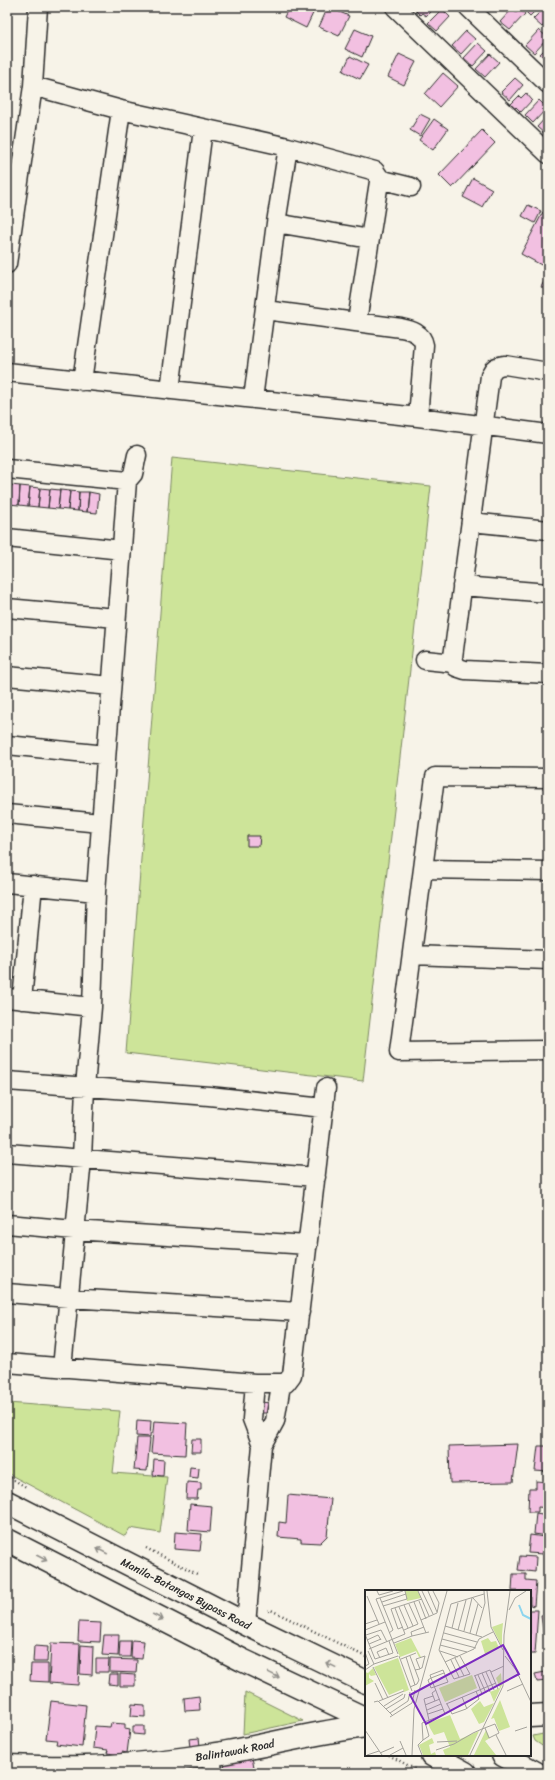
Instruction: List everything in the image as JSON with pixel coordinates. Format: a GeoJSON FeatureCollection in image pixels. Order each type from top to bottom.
{"type":"FeatureCollection","features":[{"type":"Feature","properties":{"kind":"main road","name":"Manila-Batangas Bypass Road"},"geometry":{"type":"LineString","coordinates":[[7,1502],[246,1624],[365,1682]]}},
{"type":"Feature","properties":{"kind":"main road"},"geometry":{"type":"LineString","coordinates":[[7,1540],[242,1660],[365,1719]]}},
{"type":"Feature","properties":{"kind":"main road"},"geometry":{"type":"LineString","coordinates":[[531,1716],[548,1715]]}},
{"type":"Feature","properties":{"kind":"main road","name":"Balintawak Road"},"geometry":{"type":"LineString","coordinates":[[7,1766],[212,1764],[283,1742],[338,1730],[365,1726]]}},
{"type":"Feature","properties":{"kind":"main road"},"geometry":{"type":"LineString","coordinates":[[434,1756],[465,1773]]}},
{"type":"Feature","properties":{"kind":"main road"},"geometry":{"type":"LineString","coordinates":[[505,1756],[536,1773]]}},
{"type":"Feature","properties":{"kind":"street"},"geometry":{"type":"LineString","coordinates":[[395,7],[548,154]]}},
{"type":"Feature","properties":{"kind":"street"},"geometry":{"type":"LineString","coordinates":[[468,7],[548,84]]}},
{"type":"Feature","properties":{"kind":"street"},"geometry":{"type":"LineString","coordinates":[[7,264],[33,86],[33,8]]}},
{"type":"Feature","properties":{"kind":"street"},"geometry":{"type":"LineString","coordinates":[[33,86],[122,110],[288,147],[375,171],[379,179],[357,321]]}},
{"type":"Feature","properties":{"kind":"street"},"geometry":{"type":"LineString","coordinates":[[82,381],[122,110]]}},
{"type":"Feature","properties":{"kind":"street"},"geometry":{"type":"LineString","coordinates":[[170,390],[203,129]]}},
{"type":"Feature","properties":{"kind":"street"},"geometry":{"type":"LineString","coordinates":[[253,399],[276,223],[288,147]]}},
{"type":"Feature","properties":{"kind":"street"},"geometry":{"type":"LineString","coordinates":[[379,179],[412,187]]}},
{"type":"Feature","properties":{"kind":"street"},"geometry":{"type":"LineString","coordinates":[[276,223],[370,239]]}},
{"type":"Feature","properties":{"kind":"street"},"geometry":{"type":"LineString","coordinates":[[265,310],[357,321],[412,331],[423,340],[418,417]]}},
{"type":"Feature","properties":{"kind":"street"},"geometry":{"type":"LineString","coordinates":[[548,372],[505,365],[497,366],[490,376],[453,657],[456,667],[465,670],[548,674]]}},
{"type":"Feature","properties":{"kind":"street"},"geometry":{"type":"LineString","coordinates":[[7,372],[418,417],[548,434]]}},
{"type":"Feature","properties":{"kind":"street"},"geometry":{"type":"LineString","coordinates":[[62,1368],[74,1230],[82,1159],[85,1087],[92,1007],[100,823],[127,481],[133,474],[137,455]]}},
{"type":"Feature","properties":{"kind":"street"},"geometry":{"type":"LineString","coordinates":[[7,469],[127,481]]}},
{"type":"Feature","properties":{"kind":"street"},"geometry":{"type":"LineString","coordinates":[[471,522],[548,530]]}},
{"type":"Feature","properties":{"kind":"street"},"geometry":{"type":"LineString","coordinates":[[7,538],[122,550]]}},
{"type":"Feature","properties":{"kind":"street"},"geometry":{"type":"LineString","coordinates":[[462,586],[548,593]]}},
{"type":"Feature","properties":{"kind":"street"},"geometry":{"type":"LineString","coordinates":[[7,608],[116,618]]}},
{"type":"Feature","properties":{"kind":"street"},"geometry":{"type":"LineString","coordinates":[[425,660],[454,663]]}},
{"type":"Feature","properties":{"kind":"street"},"geometry":{"type":"LineString","coordinates":[[7,676],[111,686]]}},
{"type":"Feature","properties":{"kind":"street"},"geometry":{"type":"LineString","coordinates":[[7,745],[106,756]]}},
{"type":"Feature","properties":{"kind":"street"},"geometry":{"type":"LineString","coordinates":[[548,778],[435,777],[399,1052],[548,1050]]}},
{"type":"Feature","properties":{"kind":"street"},"geometry":{"type":"LineString","coordinates":[[7,814],[100,823]]}},
{"type":"Feature","properties":{"kind":"street"},"geometry":{"type":"LineString","coordinates":[[423,869],[548,871]]}},
{"type":"Feature","properties":{"kind":"street"},"geometry":{"type":"LineString","coordinates":[[7,883],[96,892]]}},
{"type":"Feature","properties":{"kind":"street"},"geometry":{"type":"LineString","coordinates":[[33,885],[14,999],[92,1007]]}},
{"type":"Feature","properties":{"kind":"street"},"geometry":{"type":"LineString","coordinates":[[412,955],[548,960]]}},
{"type":"Feature","properties":{"kind":"street"},"geometry":{"type":"LineString","coordinates":[[7,1081],[209,1096],[324,1108]]}},
{"type":"Feature","properties":{"kind":"street"},"geometry":{"type":"LineString","coordinates":[[7,1363],[281,1385],[286,1383],[292,1376],[326,1088]]}},
{"type":"Feature","properties":{"kind":"street"},"geometry":{"type":"LineString","coordinates":[[7,1153],[316,1177]]}},
{"type":"Feature","properties":{"kind":"street"},"geometry":{"type":"LineString","coordinates":[[7,1224],[74,1230],[308,1245]]}},
{"type":"Feature","properties":{"kind":"street"},"geometry":{"type":"LineString","coordinates":[[7,1293],[300,1312]]}},
{"type":"Feature","properties":{"kind":"street"},"geometry":{"type":"LineString","coordinates":[[256,1383],[252,1419],[262,1445]]}},
{"type":"Feature","properties":{"kind":"street"},"geometry":{"type":"LineString","coordinates":[[246,1624],[262,1445],[275,1420],[281,1385]]}},
{"type":"Feature","properties":{"kind":"path"},"geometry":{"type":"LineString","coordinates":[[265,1612],[271,1610],[365,1657]]}},
{"type":"Feature","properties":{"kind":"path"},"geometry":{"type":"LineString","coordinates":[[391,1756],[421,1773]]}},
{"type":"Feature","properties":{"kind":"green space"},"geometry":{"type":"Polygon","coordinates":[[[172,458],[431,486],[363,1081],[126,1053],[172,458]]]}},
{"type":"Feature","properties":{"kind":"green space"},"geometry":{"type":"Polygon","coordinates":[[[7,1403],[120,1411],[113,1473],[167,1477],[160,1533],[130,1528],[125,1536],[7,1473],[7,1403]]]}},
{"type":"Feature","properties":{"kind":"green space"},"geometry":{"type":"Polygon","coordinates":[[[245,1692],[303,1721],[243,1734],[245,1692]]]}},
{"type":"Feature","properties":{"kind":"green space"},"geometry":{"type":"Polygon","coordinates":[[[548,1733],[548,1750],[535,1741],[533,1736],[548,1733]]]}},
{"type":"Feature","properties":{"kind":"building"},"geometry":{"type":"Polygon","coordinates":[[[289,7],[316,7],[306,28],[284,17],[289,7]]]}},
{"type":"Feature","properties":{"kind":"building"},"geometry":{"type":"Polygon","coordinates":[[[328,7],[349,16],[339,36],[319,27],[328,7]]]}},
{"type":"Feature","properties":{"kind":"building"},"geometry":{"type":"Polygon","coordinates":[[[420,7],[435,7],[426,16],[422,13],[420,15],[416,11],[420,7]]]}},
{"type":"Feature","properties":{"kind":"building"},"geometry":{"type":"Polygon","coordinates":[[[539,7],[530,16],[522,8],[539,7]]]}},
{"type":"Feature","properties":{"kind":"building"},"geometry":{"type":"Polygon","coordinates":[[[545,7],[548,7],[548,21],[542,27],[533,19],[545,7]]]}},
{"type":"Feature","properties":{"kind":"building"},"geometry":{"type":"Polygon","coordinates":[[[442,9],[450,17],[437,31],[428,23],[442,9]]]}},
{"type":"Feature","properties":{"kind":"building"},"geometry":{"type":"Polygon","coordinates":[[[512,9],[517,12],[520,9],[525,14],[510,30],[500,22],[512,9]]]}},
{"type":"Feature","properties":{"kind":"building"},"geometry":{"type":"Polygon","coordinates":[[[355,29],[371,36],[362,57],[345,49],[355,29]]]}},
{"type":"Feature","properties":{"kind":"building"},"geometry":{"type":"Polygon","coordinates":[[[539,30],[548,38],[534,53],[525,45],[539,30]]]}},
{"type":"Feature","properties":{"kind":"building"},"geometry":{"type":"Polygon","coordinates":[[[466,31],[475,39],[461,54],[452,46],[466,31]]]}},
{"type":"Feature","properties":{"kind":"building"},"geometry":{"type":"Polygon","coordinates":[[[478,43],[487,51],[473,66],[464,58],[478,43]]]}},
{"type":"Feature","properties":{"kind":"building"},"geometry":{"type":"Polygon","coordinates":[[[548,46],[548,60],[547,61],[540,54],[548,46]]]}},
{"type":"Feature","properties":{"kind":"building"},"geometry":{"type":"Polygon","coordinates":[[[399,54],[416,62],[404,85],[388,77],[399,54]]]}},
{"type":"Feature","properties":{"kind":"building"},"geometry":{"type":"Polygon","coordinates":[[[490,54],[499,62],[485,77],[476,69],[490,54]]]}},
{"type":"Feature","properties":{"kind":"building"},"geometry":{"type":"Polygon","coordinates":[[[350,56],[368,65],[360,79],[343,71],[350,56]]]}},
{"type":"Feature","properties":{"kind":"building"},"geometry":{"type":"Polygon","coordinates":[[[443,73],[458,86],[439,107],[425,94],[443,73]]]}},
{"type":"Feature","properties":{"kind":"building"},"geometry":{"type":"Polygon","coordinates":[[[515,78],[523,85],[510,100],[501,92],[515,78]]]}},
{"type":"Feature","properties":{"kind":"building"},"geometry":{"type":"Polygon","coordinates":[[[526,93],[532,100],[521,112],[516,107],[514,109],[510,105],[519,96],[521,98],[526,93]]]}},
{"type":"Feature","properties":{"kind":"building"},"geometry":{"type":"Polygon","coordinates":[[[539,100],[547,108],[533,123],[525,115],[539,100]]]}},
{"type":"Feature","properties":{"kind":"building"},"geometry":{"type":"Polygon","coordinates":[[[420,114],[430,119],[420,136],[410,130],[420,114]]]}},
{"type":"Feature","properties":{"kind":"building"},"geometry":{"type":"Polygon","coordinates":[[[548,115],[548,132],[546,135],[537,127],[548,115]]]}},
{"type":"Feature","properties":{"kind":"building"},"geometry":{"type":"Polygon","coordinates":[[[434,119],[448,129],[433,150],[419,140],[434,119]]]}},
{"type":"Feature","properties":{"kind":"building"},"geometry":{"type":"Polygon","coordinates":[[[482,130],[495,143],[452,188],[439,175],[482,130]]]}},
{"type":"Feature","properties":{"kind":"building"},"geometry":{"type":"Polygon","coordinates":[[[473,178],[492,189],[482,207],[463,197],[473,178]]]}},
{"type":"Feature","properties":{"kind":"building"},"geometry":{"type":"Polygon","coordinates":[[[528,205],[541,211],[535,223],[522,216],[528,205]]]}},
{"type":"Feature","properties":{"kind":"building"},"geometry":{"type":"Polygon","coordinates":[[[543,212],[548,215],[548,263],[545,267],[521,254],[543,212]]]}},
{"type":"Feature","properties":{"kind":"building"},"geometry":{"type":"Polygon","coordinates":[[[548,274],[548,291],[541,287],[548,274]]]}},
{"type":"Feature","properties":{"kind":"building"},"geometry":{"type":"Polygon","coordinates":[[[7,485],[11,485],[9,504],[7,504],[7,485]]]}},
{"type":"Feature","properties":{"kind":"building"},"geometry":{"type":"Polygon","coordinates":[[[11,485],[20,486],[19,505],[9,504],[11,485]]]}},
{"type":"Feature","properties":{"kind":"building"},"geometry":{"type":"Polygon","coordinates":[[[20,486],[30,487],[28,506],[19,505],[20,486]]]}},
{"type":"Feature","properties":{"kind":"building"},"geometry":{"type":"Polygon","coordinates":[[[30,487],[40,488],[38,507],[28,506],[30,487]]]}},
{"type":"Feature","properties":{"kind":"building"},"geometry":{"type":"Polygon","coordinates":[[[40,488],[50,489],[48,508],[38,507],[40,488]]]}},
{"type":"Feature","properties":{"kind":"building"},"geometry":{"type":"Polygon","coordinates":[[[50,489],[60,490],[58,509],[48,508],[50,489]]]}},
{"type":"Feature","properties":{"kind":"building"},"geometry":{"type":"Polygon","coordinates":[[[60,490],[70,491],[68,510],[58,509],[60,490]]]}},
{"type":"Feature","properties":{"kind":"building"},"geometry":{"type":"Polygon","coordinates":[[[70,491],[79,492],[78,511],[68,510],[70,491]]]}},
{"type":"Feature","properties":{"kind":"building"},"geometry":{"type":"Polygon","coordinates":[[[79,492],[89,492],[87,512],[78,511],[79,492]]]}},
{"type":"Feature","properties":{"kind":"building"},"geometry":{"type":"Polygon","coordinates":[[[89,492],[99,494],[97,513],[87,512],[89,492]]]}},
{"type":"Feature","properties":{"kind":"building"},"geometry":{"type":"Polygon","coordinates":[[[247,836],[260,836],[259,846],[247,846],[247,836]]]}},
{"type":"Feature","properties":{"kind":"building"},"geometry":{"type":"Polygon","coordinates":[[[262,1402],[269,1403],[267,1413],[261,1413],[262,1402]]]}},
{"type":"Feature","properties":{"kind":"building"},"geometry":{"type":"Polygon","coordinates":[[[137,1420],[151,1421],[150,1437],[136,1436],[137,1420]]]}},
{"type":"Feature","properties":{"kind":"building"},"geometry":{"type":"Polygon","coordinates":[[[154,1421],[187,1423],[185,1455],[151,1453],[154,1421]]]}},
{"type":"Feature","properties":{"kind":"building"},"geometry":{"type":"Polygon","coordinates":[[[137,1438],[150,1438],[147,1471],[134,1470],[137,1438]]]}},
{"type":"Feature","properties":{"kind":"building"},"geometry":{"type":"Polygon","coordinates":[[[192,1439],[201,1439],[201,1452],[191,1452],[192,1439]]]}},
{"type":"Feature","properties":{"kind":"building"},"geometry":{"type":"Polygon","coordinates":[[[518,1444],[513,1482],[450,1483],[449,1446],[518,1444]]]}},
{"type":"Feature","properties":{"kind":"building"},"geometry":{"type":"Polygon","coordinates":[[[538,1446],[548,1446],[548,1472],[535,1471],[538,1446]]]}},
{"type":"Feature","properties":{"kind":"building"},"geometry":{"type":"Polygon","coordinates":[[[154,1459],[164,1460],[163,1476],[153,1475],[154,1459]]]}},
{"type":"Feature","properties":{"kind":"building"},"geometry":{"type":"Polygon","coordinates":[[[190,1467],[199,1468],[198,1478],[189,1477],[190,1467]]]}},
{"type":"Feature","properties":{"kind":"building"},"geometry":{"type":"Polygon","coordinates":[[[536,1481],[548,1482],[548,1508],[538,1507],[538,1512],[528,1512],[529,1488],[536,1488],[536,1481]]]}},
{"type":"Feature","properties":{"kind":"building"},"geometry":{"type":"Polygon","coordinates":[[[187,1482],[201,1483],[201,1490],[198,1490],[197,1499],[186,1499],[187,1482]]]}},
{"type":"Feature","properties":{"kind":"building"},"geometry":{"type":"Polygon","coordinates":[[[288,1495],[331,1499],[327,1536],[320,1543],[301,1542],[301,1539],[278,1537],[279,1522],[286,1523],[288,1495]]]}},
{"type":"Feature","properties":{"kind":"building"},"geometry":{"type":"Polygon","coordinates":[[[190,1504],[212,1506],[210,1532],[188,1530],[190,1504]]]}},
{"type":"Feature","properties":{"kind":"building"},"geometry":{"type":"Polygon","coordinates":[[[536,1513],[548,1515],[548,1536],[534,1534],[536,1513]]]}},
{"type":"Feature","properties":{"kind":"building"},"geometry":{"type":"Polygon","coordinates":[[[175,1532],[202,1534],[200,1551],[174,1549],[175,1532]]]}},
{"type":"Feature","properties":{"kind":"building"},"geometry":{"type":"Polygon","coordinates":[[[530,1535],[545,1537],[543,1554],[528,1553],[530,1535]]]}},
{"type":"Feature","properties":{"kind":"building"},"geometry":{"type":"Polygon","coordinates":[[[520,1556],[536,1557],[535,1572],[518,1570],[520,1556]]]}},
{"type":"Feature","properties":{"kind":"building"},"geometry":{"type":"Polygon","coordinates":[[[513,1574],[526,1574],[526,1580],[536,1581],[534,1606],[531,1605],[531,1590],[512,1590],[513,1574]]]}},
{"type":"Feature","properties":{"kind":"building"},"geometry":{"type":"Polygon","coordinates":[[[531,1610],[538,1610],[535,1654],[531,1654],[531,1610]]]}},
{"type":"Feature","properties":{"kind":"building"},"geometry":{"type":"Polygon","coordinates":[[[548,1614],[548,1621],[542,1622],[541,1615],[548,1614]]]}},
{"type":"Feature","properties":{"kind":"building"},"geometry":{"type":"Polygon","coordinates":[[[548,1621],[548,1633],[543,1634],[542,1622],[548,1621]]]}},
{"type":"Feature","properties":{"kind":"building"},"geometry":{"type":"Polygon","coordinates":[[[79,1622],[101,1623],[100,1642],[78,1641],[79,1622]]]}},
{"type":"Feature","properties":{"kind":"building"},"geometry":{"type":"Polygon","coordinates":[[[104,1635],[119,1635],[118,1656],[102,1655],[104,1635]]]}},
{"type":"Feature","properties":{"kind":"building"},"geometry":{"type":"Polygon","coordinates":[[[132,1640],[144,1641],[142,1659],[131,1658],[132,1640]]]}},
{"type":"Feature","properties":{"kind":"building"},"geometry":{"type":"Polygon","coordinates":[[[120,1641],[131,1641],[130,1657],[119,1657],[120,1641]]]}},
{"type":"Feature","properties":{"kind":"building"},"geometry":{"type":"Polygon","coordinates":[[[51,1643],[80,1644],[78,1685],[49,1683],[51,1643]]]}},
{"type":"Feature","properties":{"kind":"building"},"geometry":{"type":"Polygon","coordinates":[[[81,1645],[93,1646],[92,1675],[80,1674],[81,1645]]]}},
{"type":"Feature","properties":{"kind":"building"},"geometry":{"type":"Polygon","coordinates":[[[34,1646],[48,1647],[47,1662],[33,1662],[34,1646]]]}},
{"type":"Feature","properties":{"kind":"building"},"geometry":{"type":"Polygon","coordinates":[[[96,1659],[109,1659],[108,1672],[96,1672],[96,1659]]]}},
{"type":"Feature","properties":{"kind":"building"},"geometry":{"type":"Polygon","coordinates":[[[110,1659],[137,1660],[136,1673],[110,1672],[110,1659]]]}},
{"type":"Feature","properties":{"kind":"building"},"geometry":{"type":"Polygon","coordinates":[[[31,1664],[48,1664],[48,1682],[30,1681],[31,1664]]]}},
{"type":"Feature","properties":{"kind":"building"},"geometry":{"type":"Polygon","coordinates":[[[545,1672],[547,1681],[537,1682],[535,1674],[545,1672]]]}},
{"type":"Feature","properties":{"kind":"building"},"geometry":{"type":"Polygon","coordinates":[[[109,1674],[118,1674],[118,1685],[108,1684],[109,1674]]]}},
{"type":"Feature","properties":{"kind":"building"},"geometry":{"type":"Polygon","coordinates":[[[120,1674],[135,1675],[135,1686],[120,1686],[120,1674]]]}},
{"type":"Feature","properties":{"kind":"building"},"geometry":{"type":"Polygon","coordinates":[[[199,1696],[200,1710],[185,1711],[184,1698],[199,1696]]]}},
{"type":"Feature","properties":{"kind":"building"},"geometry":{"type":"Polygon","coordinates":[[[51,1701],[86,1705],[82,1747],[56,1744],[57,1740],[46,1739],[51,1701]]]}},
{"type":"Feature","properties":{"kind":"building"},"geometry":{"type":"Polygon","coordinates":[[[132,1704],[145,1705],[145,1717],[131,1716],[132,1704]]]}},
{"type":"Feature","properties":{"kind":"building"},"geometry":{"type":"Polygon","coordinates":[[[111,1723],[125,1724],[125,1729],[130,1730],[127,1753],[122,1752],[122,1755],[107,1753],[108,1750],[93,1748],[95,1726],[110,1727],[111,1723]]]}},
{"type":"Feature","properties":{"kind":"building"},"geometry":{"type":"Polygon","coordinates":[[[133,1726],[144,1726],[144,1735],[133,1734],[133,1726]]]}},
{"type":"Feature","properties":{"kind":"building"},"geometry":{"type":"Polygon","coordinates":[[[199,1738],[200,1746],[190,1747],[189,1739],[199,1738]]]}},
{"type":"Feature","properties":{"kind":"building"},"geometry":{"type":"Polygon","coordinates":[[[252,1757],[254,1768],[226,1773],[224,1763],[252,1757]]]}}]}
